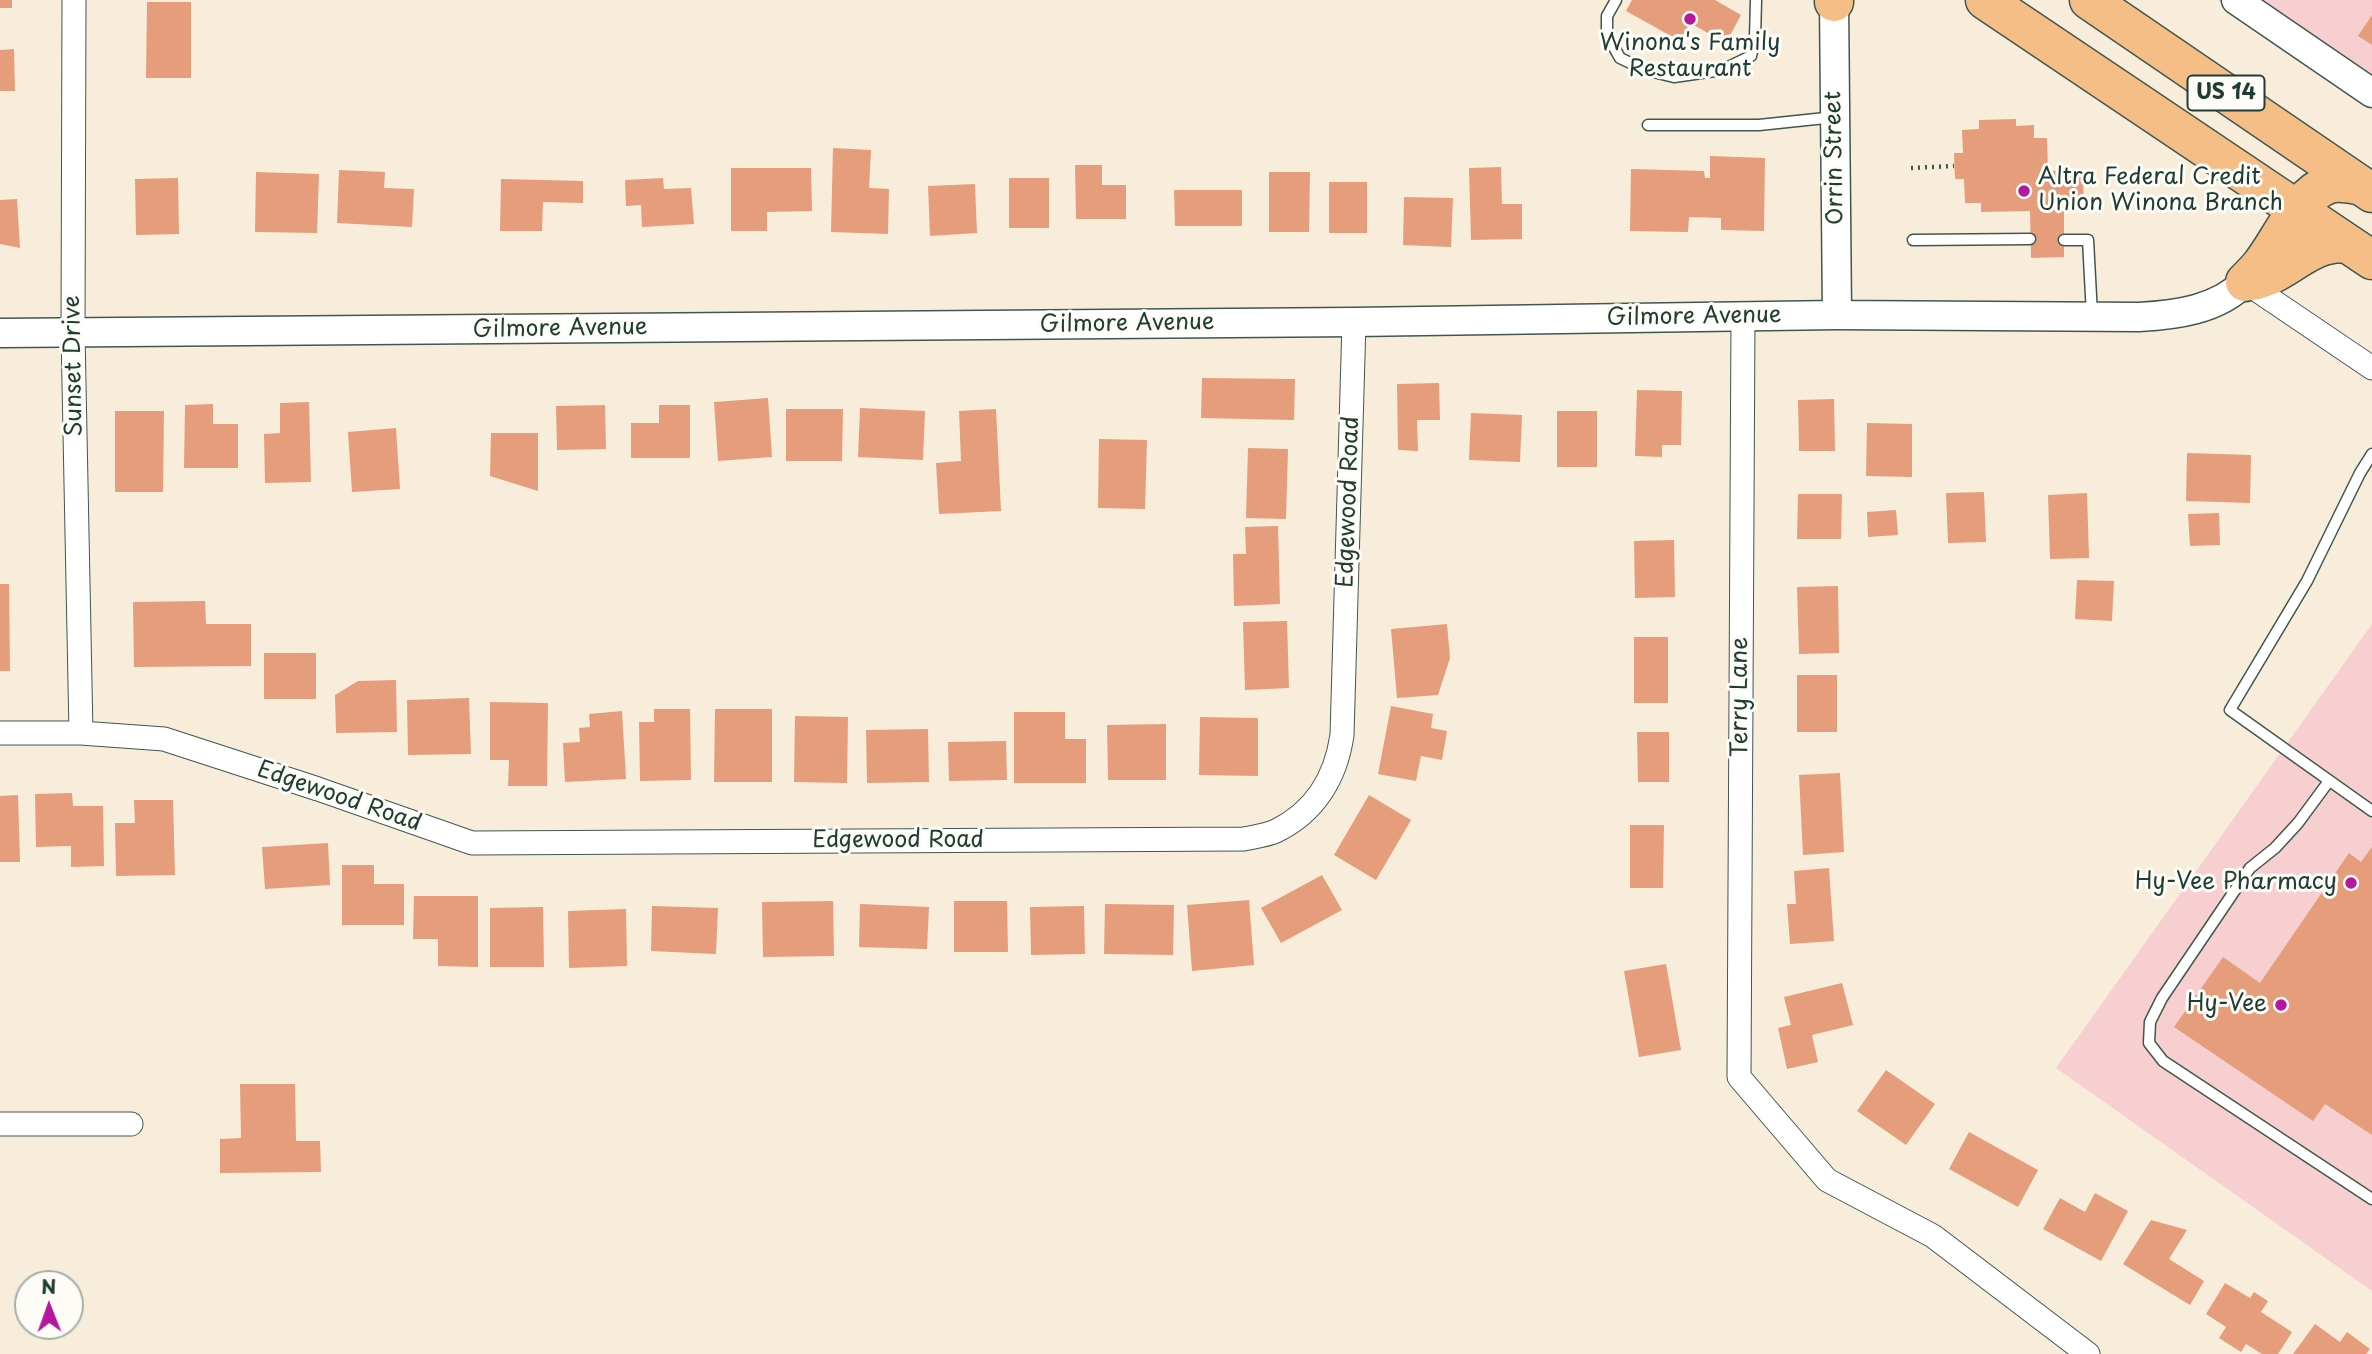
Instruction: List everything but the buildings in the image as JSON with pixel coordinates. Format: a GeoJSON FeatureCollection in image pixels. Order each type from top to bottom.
{"type":"FeatureCollection","features":[{"type":"Feature","properties":{"kind":"highway"},"geometry":{"type":"LineString","coordinates":[[1985,0],[2359,251]]}},
{"type":"Feature","properties":{"kind":"highway","name":"US 14"},"geometry":{"type":"LineString","coordinates":[[2089,0],[2367,189]]}},
{"type":"Feature","properties":{"kind":"highway"},"geometry":{"type":"LineString","coordinates":[[2230,164],[2258,174],[2285,175],[2306,164],[2315,154]]}},
{"type":"Feature","properties":{"kind":"highway"},"geometry":{"type":"LineString","coordinates":[[2245,282],[2260,266],[2298,210],[2319,190],[2329,184],[2344,183],[2367,189]]}},
{"type":"Feature","properties":{"kind":"highway"},"geometry":{"type":"LineString","coordinates":[[2245,282],[2264,279],[2326,245],[2359,251]]}},
{"type":"Feature","properties":{"kind":"street","name":"Sunset Drive"},"geometry":{"type":"LineString","coordinates":[[74,0],[73,333],[81,733]]}},
{"type":"Feature","properties":{"kind":"street","name":"Orrin Street"},"geometry":{"type":"LineString","coordinates":[[1833,0],[1837,315]]}},
{"type":"Feature","properties":{"kind":"street"},"geometry":{"type":"LineString","coordinates":[[2236,0],[2372,93]]}},
{"type":"Feature","properties":{"kind":"street","name":"Gilmore Avenue"},"geometry":{"type":"LineString","coordinates":[[0,333],[1837,315],[2139,317],[2187,313],[2219,300],[2239,289],[2245,282]]}},
{"type":"Feature","properties":{"kind":"street"},"geometry":{"type":"LineString","coordinates":[[2245,282],[2372,368]]}},
{"type":"Feature","properties":{"kind":"street","name":"Terry Lane"},"geometry":{"type":"LineString","coordinates":[[1743,316],[1740,1077],[1827,1180],[1933,1236],[2088,1354]]}},
{"type":"Feature","properties":{"kind":"street","name":"Edgewood Road"},"geometry":{"type":"LineString","coordinates":[[0,733],[81,733],[164,739],[472,843],[1244,839],[1275,832],[1305,812],[1327,786],[1339,759],[1342,735],[1354,321]]}},
{"type":"Feature","properties":{"kind":"street"},"geometry":{"type":"LineString","coordinates":[[0,1124],[131,1124]]}},
{"type":"Feature","properties":{"kind":"lane"},"geometry":{"type":"LineString","coordinates":[[1616,0],[1607,16],[1607,35],[1620,58],[1645,70],[1674,77],[1722,70],[1751,56],[1755,39],[1756,0]]}},
{"type":"Feature","properties":{"kind":"lane"},"geometry":{"type":"LineString","coordinates":[[1648,125],[1759,125],[1835,117]]}},
{"type":"Feature","properties":{"kind":"lane"},"geometry":{"type":"LineString","coordinates":[[1913,240],[2031,239]]}},
{"type":"Feature","properties":{"kind":"lane"},"geometry":{"type":"LineString","coordinates":[[2064,240],[2088,240],[2092,316]]}},
{"type":"Feature","properties":{"kind":"lane"},"geometry":{"type":"LineString","coordinates":[[2372,454],[2306,581],[2230,710],[2372,811]]}},
{"type":"Feature","properties":{"kind":"lane"},"geometry":{"type":"LineString","coordinates":[[2329,781],[2283,840],[2250,868],[2162,998],[2150,1022],[2150,1043],[2163,1061],[2372,1199]]}},
{"type":"Feature","properties":{"kind":"path"},"geometry":{"type":"LineString","coordinates":[[1911,167],[1954,166]]}},
{"type":"Feature","properties":{"kind":"shaded area"},"geometry":{"type":"Polygon","coordinates":[[[2218,0],[2372,0],[2372,105],[2218,0]]]}},
{"type":"Feature","properties":{"kind":"shaded area"},"geometry":{"type":"Polygon","coordinates":[[[2372,624],[2372,1291],[2056,1068],[2372,624]]]}},
{"type":"Feature","properties":{"kind":"place","name":"Winona's Family Restaurant"},"geometry":{"type":"Point","coordinates":[1690,19]}},
{"type":"Feature","properties":{"kind":"place","name":"Altra Federal Credit Union Winona Branch"},"geometry":{"type":"Point","coordinates":[2024,191]}},
{"type":"Feature","properties":{"kind":"place","name":"Hy-Vee Pharmacy"},"geometry":{"type":"Point","coordinates":[2351,883]}},
{"type":"Feature","properties":{"kind":"place","name":"Hy-Vee"},"geometry":{"type":"Point","coordinates":[2281,1005]}}]}
